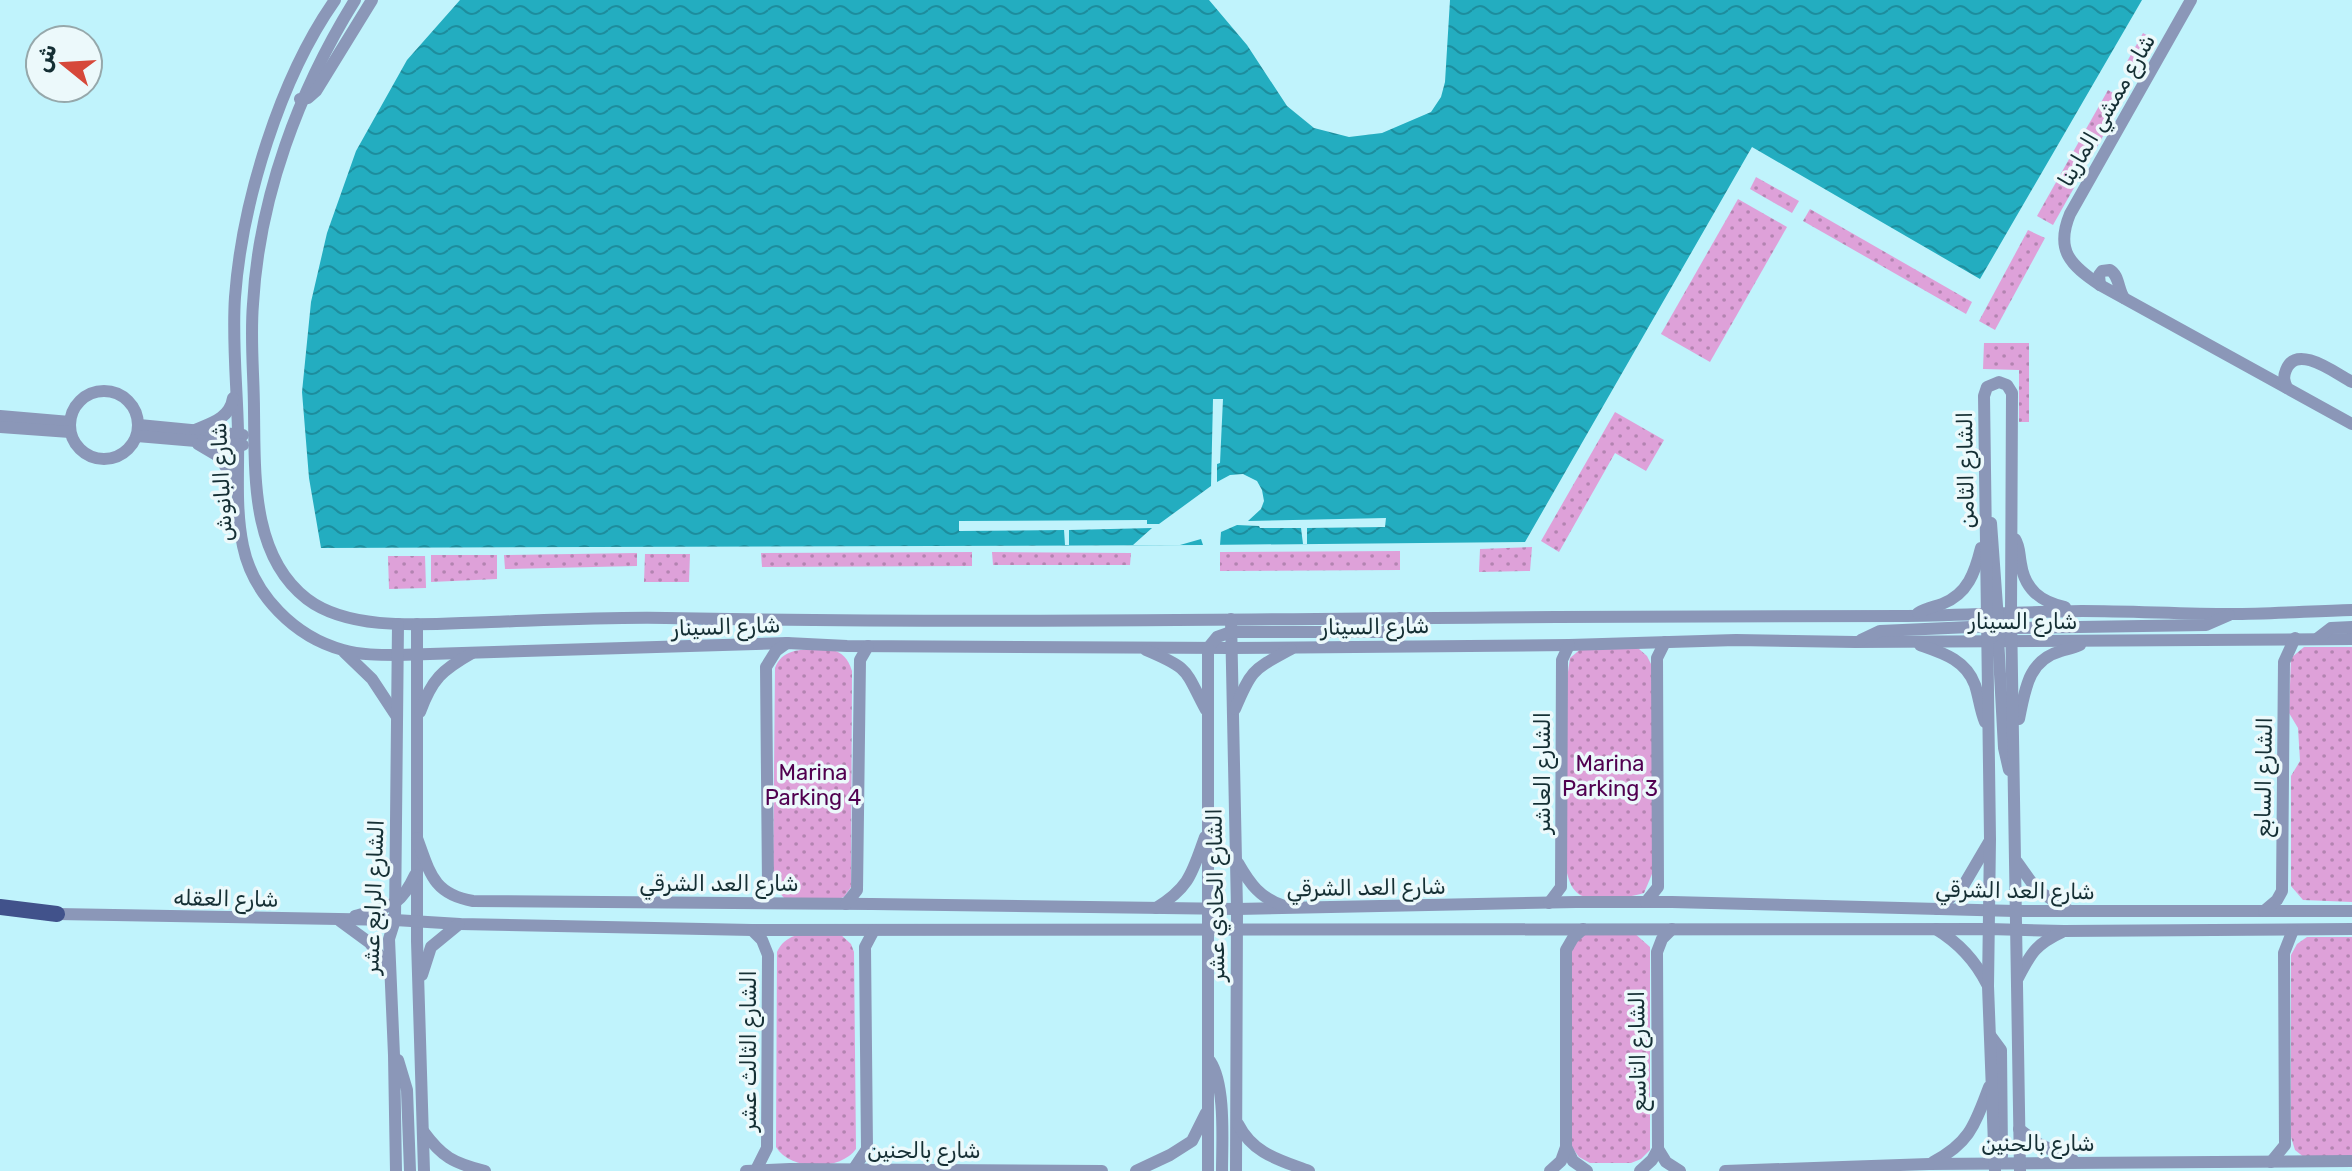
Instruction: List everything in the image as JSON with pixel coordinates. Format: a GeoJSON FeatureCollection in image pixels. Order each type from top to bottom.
{"type":"FeatureCollection","features":[{"type":"Feature","properties":{"kind":"main road"},"geometry":{"type":"LineString","coordinates":[[0,907],[57,914]]}},
{"type":"Feature","properties":{"kind":"main road"},"geometry":{"type":"LineString","coordinates":[[0,917],[57,914]]}},
{"type":"Feature","properties":{"kind":"street","name":"شارع البانوش"},"geometry":{"type":"LineString","coordinates":[[335,0],[305,49],[266,148],[240,258],[235,331],[242,544],[260,589],[288,621],[305,633],[341,649],[398,655]]}},
{"type":"Feature","properties":{"kind":"street","name":"شارع البانوش"},"geometry":{"type":"LineString","coordinates":[[355,0],[325,51],[302,100],[282,157],[258,260],[252,332],[257,496],[265,536],[273,557],[290,584],[315,605],[331,612],[398,624]]}},
{"type":"Feature","properties":{"kind":"street"},"geometry":{"type":"LineString","coordinates":[[286,95],[302,100],[316,91],[372,0]]}},
{"type":"Feature","properties":{"kind":"street","name":"شارع ممشي المارينا"},"geometry":{"type":"LineString","coordinates":[[2191,0],[2070,214],[2062,242],[2074,266],[2100,285],[2098,279],[2102,271],[2107,269],[2114,272],[2126,300],[2260,373]]}},
{"type":"Feature","properties":{"kind":"street"},"geometry":{"type":"LineString","coordinates":[[247,222],[265,226]]}},
{"type":"Feature","properties":{"kind":"street"},"geometry":{"type":"LineString","coordinates":[[240,258],[258,260]]}},
{"type":"Feature","properties":{"kind":"street"},"geometry":{"type":"LineString","coordinates":[[235,300],[253,300]]}},
{"type":"Feature","properties":{"kind":"street"},"geometry":{"type":"LineString","coordinates":[[235,331],[252,332]]}},
{"type":"Feature","properties":{"kind":"street"},"geometry":{"type":"LineString","coordinates":[[2287,388],[2284,377],[2291,360],[2296,358],[2308,359],[2352,382]]}},
{"type":"Feature","properties":{"kind":"street"},"geometry":{"type":"LineString","coordinates":[[2260,373],[2275,373],[2287,368]]}},
{"type":"Feature","properties":{"kind":"street"},"geometry":{"type":"LineString","coordinates":[[2260,373],[2352,424]]}},
{"type":"Feature","properties":{"kind":"street"},"geometry":{"type":"LineString","coordinates":[[192,436],[224,416],[232,406],[236,379]]}},
{"type":"Feature","properties":{"kind":"street","name":"الشارع الثامن"},"geometry":{"type":"LineString","coordinates":[[2006,1168],[1992,1081],[1988,986],[1989,729],[1998,628],[2012,535],[2012,393],[2007,385],[1999,382],[1990,384],[1984,396],[1985,533],[1998,628],[2014,733],[2019,1129],[2006,1168]]}},
{"type":"Feature","properties":{"kind":"street"},"geometry":{"type":"LineString","coordinates":[[98,391],[113,391],[126,398],[135,410],[138,430],[130,447],[122,454],[96,459],[75,444],[70,427],[74,407],[84,396],[98,391]]}},
{"type":"Feature","properties":{"kind":"street"},"geometry":{"type":"LineString","coordinates":[[0,416],[70,427]]}},
{"type":"Feature","properties":{"kind":"street"},"geometry":{"type":"LineString","coordinates":[[0,427],[70,427]]}},
{"type":"Feature","properties":{"kind":"street"},"geometry":{"type":"LineString","coordinates":[[138,430],[254,441]]}},
{"type":"Feature","properties":{"kind":"street"},"geometry":{"type":"LineString","coordinates":[[192,436],[220,457],[238,490]]}},
{"type":"Feature","properties":{"kind":"street"},"geometry":{"type":"LineString","coordinates":[[1985,498],[1994,530],[2004,748],[2015,794]]}},
{"type":"Feature","properties":{"kind":"street"},"geometry":{"type":"LineString","coordinates":[[1912,616],[1944,603],[1966,587],[1985,533]]}},
{"type":"Feature","properties":{"kind":"street"},"geometry":{"type":"LineString","coordinates":[[2012,535],[2018,544],[2025,577],[2035,594],[2053,604],[2084,611]]}},
{"type":"Feature","properties":{"kind":"street","name":"شارع السينار"},"geometry":{"type":"LineString","coordinates":[[398,655],[787,643],[1231,648],[1909,642],[2084,611],[2232,614],[2352,610]]}},
{"type":"Feature","properties":{"kind":"street"},"geometry":{"type":"LineString","coordinates":[[1857,642],[1880,631],[2206,625],[2232,614]]}},
{"type":"Feature","properties":{"kind":"street","name":"شارع السينار"},"geometry":{"type":"LineString","coordinates":[[398,624],[623,617],[1231,626],[1385,632],[1400,618],[1912,616],[2086,642],[2352,639]]}},
{"type":"Feature","properties":{"kind":"street","name":"الشارع الرابع عشر"},"geometry":{"type":"LineString","coordinates":[[396,1171],[389,939],[395,920],[398,624]]}},
{"type":"Feature","properties":{"kind":"street","name":"الشارع الرابع عشر"},"geometry":{"type":"LineString","coordinates":[[417,624],[417,915],[424,1171]]}},
{"type":"Feature","properties":{"kind":"street"},"geometry":{"type":"LineString","coordinates":[[1208,648],[1231,626]]}},
{"type":"Feature","properties":{"kind":"street","name":"الشارع الحادي عشر"},"geometry":{"type":"LineString","coordinates":[[1231,626],[1237,909],[1236,1171]]}},
{"type":"Feature","properties":{"kind":"street"},"geometry":{"type":"LineString","coordinates":[[2318,638],[2331,628],[2352,627]]}},
{"type":"Feature","properties":{"kind":"street"},"geometry":{"type":"LineString","coordinates":[[2270,638],[2284,662]]}},
{"type":"Feature","properties":{"kind":"street","name":"الشارع السابع"},"geometry":{"type":"LineString","coordinates":[[2282,891],[2284,662],[2295,638]]}},
{"type":"Feature","properties":{"kind":"street"},"geometry":{"type":"LineString","coordinates":[[1644,642],[1657,658]]}},
{"type":"Feature","properties":{"kind":"street"},"geometry":{"type":"LineString","coordinates":[[1646,902],[1658,887],[1657,658],[1665,642]]}},
{"type":"Feature","properties":{"kind":"street"},"geometry":{"type":"LineString","coordinates":[[1909,642],[1949,656],[1966,669],[1975,685],[1980,711],[1989,729]]}},
{"type":"Feature","properties":{"kind":"street"},"geometry":{"type":"LineString","coordinates":[[2014,733],[2026,684],[2036,666],[2053,654],[2086,642]]}},
{"type":"Feature","properties":{"kind":"street"},"geometry":{"type":"LineString","coordinates":[[766,667],[776,651],[787,643]]}},
{"type":"Feature","properties":{"kind":"street"},"geometry":{"type":"LineString","coordinates":[[746,644],[761,657],[766,667],[768,886],[757,903]]}},
{"type":"Feature","properties":{"kind":"street"},"geometry":{"type":"LineString","coordinates":[[1549,645],[1556,649],[1562,660]]}},
{"type":"Feature","properties":{"kind":"street","name":"الشارع العاشر"},"geometry":{"type":"LineString","coordinates":[[1561,887],[1562,660],[1569,645]]}},
{"type":"Feature","properties":{"kind":"street"},"geometry":{"type":"LineString","coordinates":[[847,646],[860,660]]}},
{"type":"Feature","properties":{"kind":"street"},"geometry":{"type":"LineString","coordinates":[[846,904],[857,890],[860,660],[868,646]]}},
{"type":"Feature","properties":{"kind":"street"},"geometry":{"type":"LineString","coordinates":[[1139,647],[1184,669],[1208,714]]}},
{"type":"Feature","properties":{"kind":"street"},"geometry":{"type":"LineString","coordinates":[[1232,715],[1253,671],[1294,647]]}},
{"type":"Feature","properties":{"kind":"street","name":"الشارع الحادي عشر"},"geometry":{"type":"LineString","coordinates":[[1208,648],[1208,1171]]}},
{"type":"Feature","properties":{"kind":"street"},"geometry":{"type":"LineString","coordinates":[[341,649],[372,679],[397,717]]}},
{"type":"Feature","properties":{"kind":"street"},"geometry":{"type":"LineString","coordinates":[[417,718],[436,678],[473,652]]}},
{"type":"Feature","properties":{"kind":"street"},"geometry":{"type":"LineString","coordinates":[[1156,908],[1176,896],[1185,885],[1208,831]]}},
{"type":"Feature","properties":{"kind":"street","name":"شارع العد الشرقي"},"geometry":{"type":"LineString","coordinates":[[417,838],[434,881],[459,899],[473,901],[1208,909],[1672,902],[1990,911],[2352,911]]}},
{"type":"Feature","properties":{"kind":"street"},"geometry":{"type":"LineString","coordinates":[[1937,909],[1962,888],[1990,839]]}},
{"type":"Feature","properties":{"kind":"street"},"geometry":{"type":"LineString","coordinates":[[395,920],[417,915],[406,894],[396,846]]}},
{"type":"Feature","properties":{"kind":"street"},"geometry":{"type":"LineString","coordinates":[[1236,859],[1258,893],[1291,909]]}},
{"type":"Feature","properties":{"kind":"street"},"geometry":{"type":"LineString","coordinates":[[2016,860],[2037,890],[2070,911]]}},
{"type":"Feature","properties":{"kind":"street"},"geometry":{"type":"LineString","coordinates":[[340,921],[395,904],[406,894],[417,872]]}},
{"type":"Feature","properties":{"kind":"street"},"geometry":{"type":"LineString","coordinates":[[768,886],[785,903]]}},
{"type":"Feature","properties":{"kind":"street"},"geometry":{"type":"LineString","coordinates":[[1549,903],[1561,887],[1576,902]]}},
{"type":"Feature","properties":{"kind":"street"},"geometry":{"type":"LineString","coordinates":[[1658,887],[1672,902]]}},
{"type":"Feature","properties":{"kind":"street"},"geometry":{"type":"LineString","coordinates":[[857,890],[872,904]]}},
{"type":"Feature","properties":{"kind":"street"},"geometry":{"type":"LineString","coordinates":[[2264,911],[2282,891],[2302,911]]}},
{"type":"Feature","properties":{"kind":"street","name":"شارع العقله"},"geometry":{"type":"LineString","coordinates":[[57,914],[395,920]]}},
{"type":"Feature","properties":{"kind":"street","name":"شارع العد الشرقي"},"geometry":{"type":"LineString","coordinates":[[417,915],[433,922],[460,924],[752,930],[2352,929]]}},
{"type":"Feature","properties":{"kind":"street"},"geometry":{"type":"LineString","coordinates":[[340,921],[370,943],[389,969]]}},
{"type":"Feature","properties":{"kind":"street"},"geometry":{"type":"LineString","coordinates":[[418,993],[431,947],[460,924]]}},
{"type":"Feature","properties":{"kind":"street"},"geometry":{"type":"LineString","coordinates":[[1547,929],[1566,950]]}},
{"type":"Feature","properties":{"kind":"street"},"geometry":{"type":"LineString","coordinates":[[1550,1171],[1561,1161],[1566,1147],[1566,950],[1583,929]]}},
{"type":"Feature","properties":{"kind":"street"},"geometry":{"type":"LineString","coordinates":[[1638,929],[1651,939],[1657,952]]}},
{"type":"Feature","properties":{"kind":"street"},"geometry":{"type":"LineString","coordinates":[[1657,952],[1662,939],[1672,929]]}},
{"type":"Feature","properties":{"kind":"street"},"geometry":{"type":"LineString","coordinates":[[1936,929],[1967,953],[1988,986]]}},
{"type":"Feature","properties":{"kind":"street","name":"الشارع الثالث عشر"},"geometry":{"type":"LineString","coordinates":[[752,930],[762,940],[768,955],[767,1148],[756,1170]]}},
{"type":"Feature","properties":{"kind":"street","name":"الشارع الثالث عشر"},"geometry":{"type":"LineString","coordinates":[[768,955],[786,930]]}},
{"type":"Feature","properties":{"kind":"street"},"geometry":{"type":"LineString","coordinates":[[851,930],[865,947],[867,1149],[853,1170]]}},
{"type":"Feature","properties":{"kind":"street"},"geometry":{"type":"LineString","coordinates":[[865,947],[874,930]]}},
{"type":"Feature","properties":{"kind":"street"},"geometry":{"type":"LineString","coordinates":[[2266,930],[2284,953]]}},
{"type":"Feature","properties":{"kind":"street"},"geometry":{"type":"LineString","coordinates":[[2271,1162],[2285,1145],[2284,953],[2293,930]]}},
{"type":"Feature","properties":{"kind":"street"},"geometry":{"type":"LineString","coordinates":[[2017,981],[2034,949],[2064,931]]}},
{"type":"Feature","properties":{"kind":"street","name":"الشارع التاسع"},"geometry":{"type":"LineString","coordinates":[[1657,952],[1658,1149]]}},
{"type":"Feature","properties":{"kind":"street"},"geometry":{"type":"LineString","coordinates":[[1990,1035],[2001,1050],[2006,1168]]}},
{"type":"Feature","properties":{"kind":"street"},"geometry":{"type":"LineString","coordinates":[[394,1055],[403,1072],[407,1090],[410,1171]]}},
{"type":"Feature","properties":{"kind":"street"},"geometry":{"type":"LineString","coordinates":[[1208,1059],[1216,1071],[1219,1086],[1222,1171]]}},
{"type":"Feature","properties":{"kind":"street"},"geometry":{"type":"LineString","coordinates":[[1929,1164],[1951,1153],[1963,1141],[1972,1128],[1992,1081]]}},
{"type":"Feature","properties":{"kind":"street"},"geometry":{"type":"LineString","coordinates":[[1136,1171],[1192,1141],[1208,1110]]}},
{"type":"Feature","properties":{"kind":"street"},"geometry":{"type":"LineString","coordinates":[[1237,1122],[1244,1137],[1258,1150],[1309,1171]]}},
{"type":"Feature","properties":{"kind":"street"},"geometry":{"type":"LineString","coordinates":[[2019,1129],[2039,1144],[2080,1163]]}},
{"type":"Feature","properties":{"kind":"street"},"geometry":{"type":"LineString","coordinates":[[423,1131],[444,1156],[485,1171]]}},
{"type":"Feature","properties":{"kind":"street"},"geometry":{"type":"LineString","coordinates":[[2285,1145],[2302,1162]]}},
{"type":"Feature","properties":{"kind":"street"},"geometry":{"type":"LineString","coordinates":[[1566,1147],[1573,1161],[1587,1171]]}},
{"type":"Feature","properties":{"kind":"street","name":"الشارع الثالث عشر"},"geometry":{"type":"LineString","coordinates":[[767,1148],[790,1169]]}},
{"type":"Feature","properties":{"kind":"street"},"geometry":{"type":"LineString","coordinates":[[867,1149],[888,1170]]}},
{"type":"Feature","properties":{"kind":"street"},"geometry":{"type":"LineString","coordinates":[[1640,1171],[1658,1149],[1666,1162],[1680,1171]]}},
{"type":"Feature","properties":{"kind":"street","name":"شارع بالحنين"},"geometry":{"type":"LineString","coordinates":[[1725,1171],[1929,1164],[2006,1168],[2080,1163],[2352,1161]]}},
{"type":"Feature","properties":{"kind":"street"},"geometry":{"type":"LineString","coordinates":[[2061,1171],[2096,1170],[2117,1163]]}},
{"type":"Feature","properties":{"kind":"street","name":"شارع بالحنين"},"geometry":{"type":"LineString","coordinates":[[746,1171],[1102,1171]]}},
{"type":"Feature","properties":{"kind":"green space"},"geometry":{"type":"Polygon","coordinates":[[[2143,33],[2157,41],[2138,75],[2124,67],[2143,33]]]}},
{"type":"Feature","properties":{"kind":"green space"},"geometry":{"type":"Polygon","coordinates":[[[2108,90],[2124,99],[2053,225],[2037,216],[2108,90]]]}},
{"type":"Feature","properties":{"kind":"green space"},"geometry":{"type":"Polygon","coordinates":[[[1756,177],[1799,201],[1792,213],[1750,189],[1756,177]]]}},
{"type":"Feature","properties":{"kind":"green space"},"geometry":{"type":"Polygon","coordinates":[[[1738,199],[1787,227],[1710,362],[1661,334],[1738,199]]]}},
{"type":"Feature","properties":{"kind":"green space"},"geometry":{"type":"Polygon","coordinates":[[[1810,209],[1972,302],[1966,314],[1803,221],[1810,209]]]}},
{"type":"Feature","properties":{"kind":"green space"},"geometry":{"type":"Polygon","coordinates":[[[2028,230],[2045,238],[1995,330],[1979,321],[2028,230]]]}},
{"type":"Feature","properties":{"kind":"green space"},"geometry":{"type":"Polygon","coordinates":[[[1984,343],[2029,343],[2029,422],[2019,422],[2019,370],[1983,369],[1984,343]]]}},
{"type":"Feature","properties":{"kind":"green space"},"geometry":{"type":"Polygon","coordinates":[[[1615,412],[1664,440],[1646,471],[1615,453],[1559,552],[1541,541],[1615,412]]]}},
{"type":"Feature","properties":{"kind":"green space"},"geometry":{"type":"Polygon","coordinates":[[[1532,547],[1530,571],[1479,572],[1480,549],[1532,547]]]}},
{"type":"Feature","properties":{"kind":"green space"},"geometry":{"type":"Polygon","coordinates":[[[1400,551],[1400,570],[1220,571],[1220,552],[1400,551]]]}},
{"type":"Feature","properties":{"kind":"green space"},"geometry":{"type":"Polygon","coordinates":[[[972,552],[972,566],[762,567],[761,553],[972,552]]]}},
{"type":"Feature","properties":{"kind":"green space"},"geometry":{"type":"Polygon","coordinates":[[[992,552],[1131,553],[1130,565],[993,565],[992,552]]]}},
{"type":"Feature","properties":{"kind":"green space"},"geometry":{"type":"Polygon","coordinates":[[[637,553],[637,566],[505,569],[504,555],[637,553]]]}},
{"type":"Feature","properties":{"kind":"green space"},"geometry":{"type":"Polygon","coordinates":[[[645,554],[690,554],[689,582],[644,582],[645,554]]]}},
{"type":"Feature","properties":{"kind":"green space"},"geometry":{"type":"Polygon","coordinates":[[[431,555],[497,555],[497,579],[431,582],[431,555]]]}},
{"type":"Feature","properties":{"kind":"green space"},"geometry":{"type":"Polygon","coordinates":[[[388,556],[425,556],[426,588],[389,589],[388,556]]]}},
{"type":"Feature","properties":{"kind":"green space","name":"Marina Parking 3"},"geometry":{"type":"Polygon","coordinates":[[[1583,647],[1639,649],[1652,666],[1652,874],[1644,893],[1638,895],[1586,897],[1575,891],[1567,873],[1567,679],[1570,658],[1583,647]]]}},
{"type":"Feature","properties":{"kind":"green space"},"geometry":{"type":"Polygon","coordinates":[[[2304,647],[2352,647],[2352,902],[2303,900],[2291,886],[2291,776],[2300,761],[2298,728],[2289,713],[2291,658],[2304,647]]]}},
{"type":"Feature","properties":{"kind":"green space","name":"Marina Parking 4"},"geometry":{"type":"Polygon","coordinates":[[[830,649],[844,657],[852,671],[851,887],[844,897],[833,901],[785,899],[777,890],[773,873],[775,668],[784,655],[791,652],[830,649]]]}},
{"type":"Feature","properties":{"kind":"green space"},"geometry":{"type":"Polygon","coordinates":[[[1633,932],[1650,947],[1650,1150],[1631,1163],[1590,1163],[1579,1157],[1571,1146],[1570,953],[1583,933],[1633,932]]]}},
{"type":"Feature","properties":{"kind":"green space"},"geometry":{"type":"Polygon","coordinates":[[[839,933],[851,944],[854,952],[856,1149],[839,1161],[804,1164],[792,1161],[776,1147],[777,952],[782,944],[795,936],[839,933]]]}},
{"type":"Feature","properties":{"kind":"green space"},"geometry":{"type":"Polygon","coordinates":[[[2307,937],[2352,937],[2352,1158],[2305,1158],[2295,1150],[2291,1137],[2291,955],[2297,944],[2307,937]]]}},
{"type":"Feature","properties":{"kind":"water"},"geometry":{"type":"Polygon","coordinates":[[[460,0],[1209,0],[1247,45],[1287,106],[1314,128],[1349,137],[1382,133],[1431,112],[1441,97],[1445,82],[1450,0],[2142,0],[1980,279],[1752,147],[1525,542],[321,548],[309,478],[302,392],[311,302],[327,233],[356,151],[407,60],[460,0]]]}},
{"type":"Feature","properties":{"kind":"pier"},"geometry":{"type":"Polygon","coordinates":[[[1213,399],[1223,399],[1217,482],[1230,475],[1243,474],[1257,481],[1262,490],[1264,501],[1261,509],[1248,521],[1386,518],[1385,527],[1307,528],[1307,544],[1303,544],[1301,528],[1237,525],[1221,532],[1220,545],[1203,545],[1201,539],[1180,545],[1133,545],[1152,528],[1069,530],[1069,545],[1065,545],[1064,530],[959,531],[959,521],[1147,520],[1147,524],[1159,524],[1211,486],[1213,399]]]}}]}
